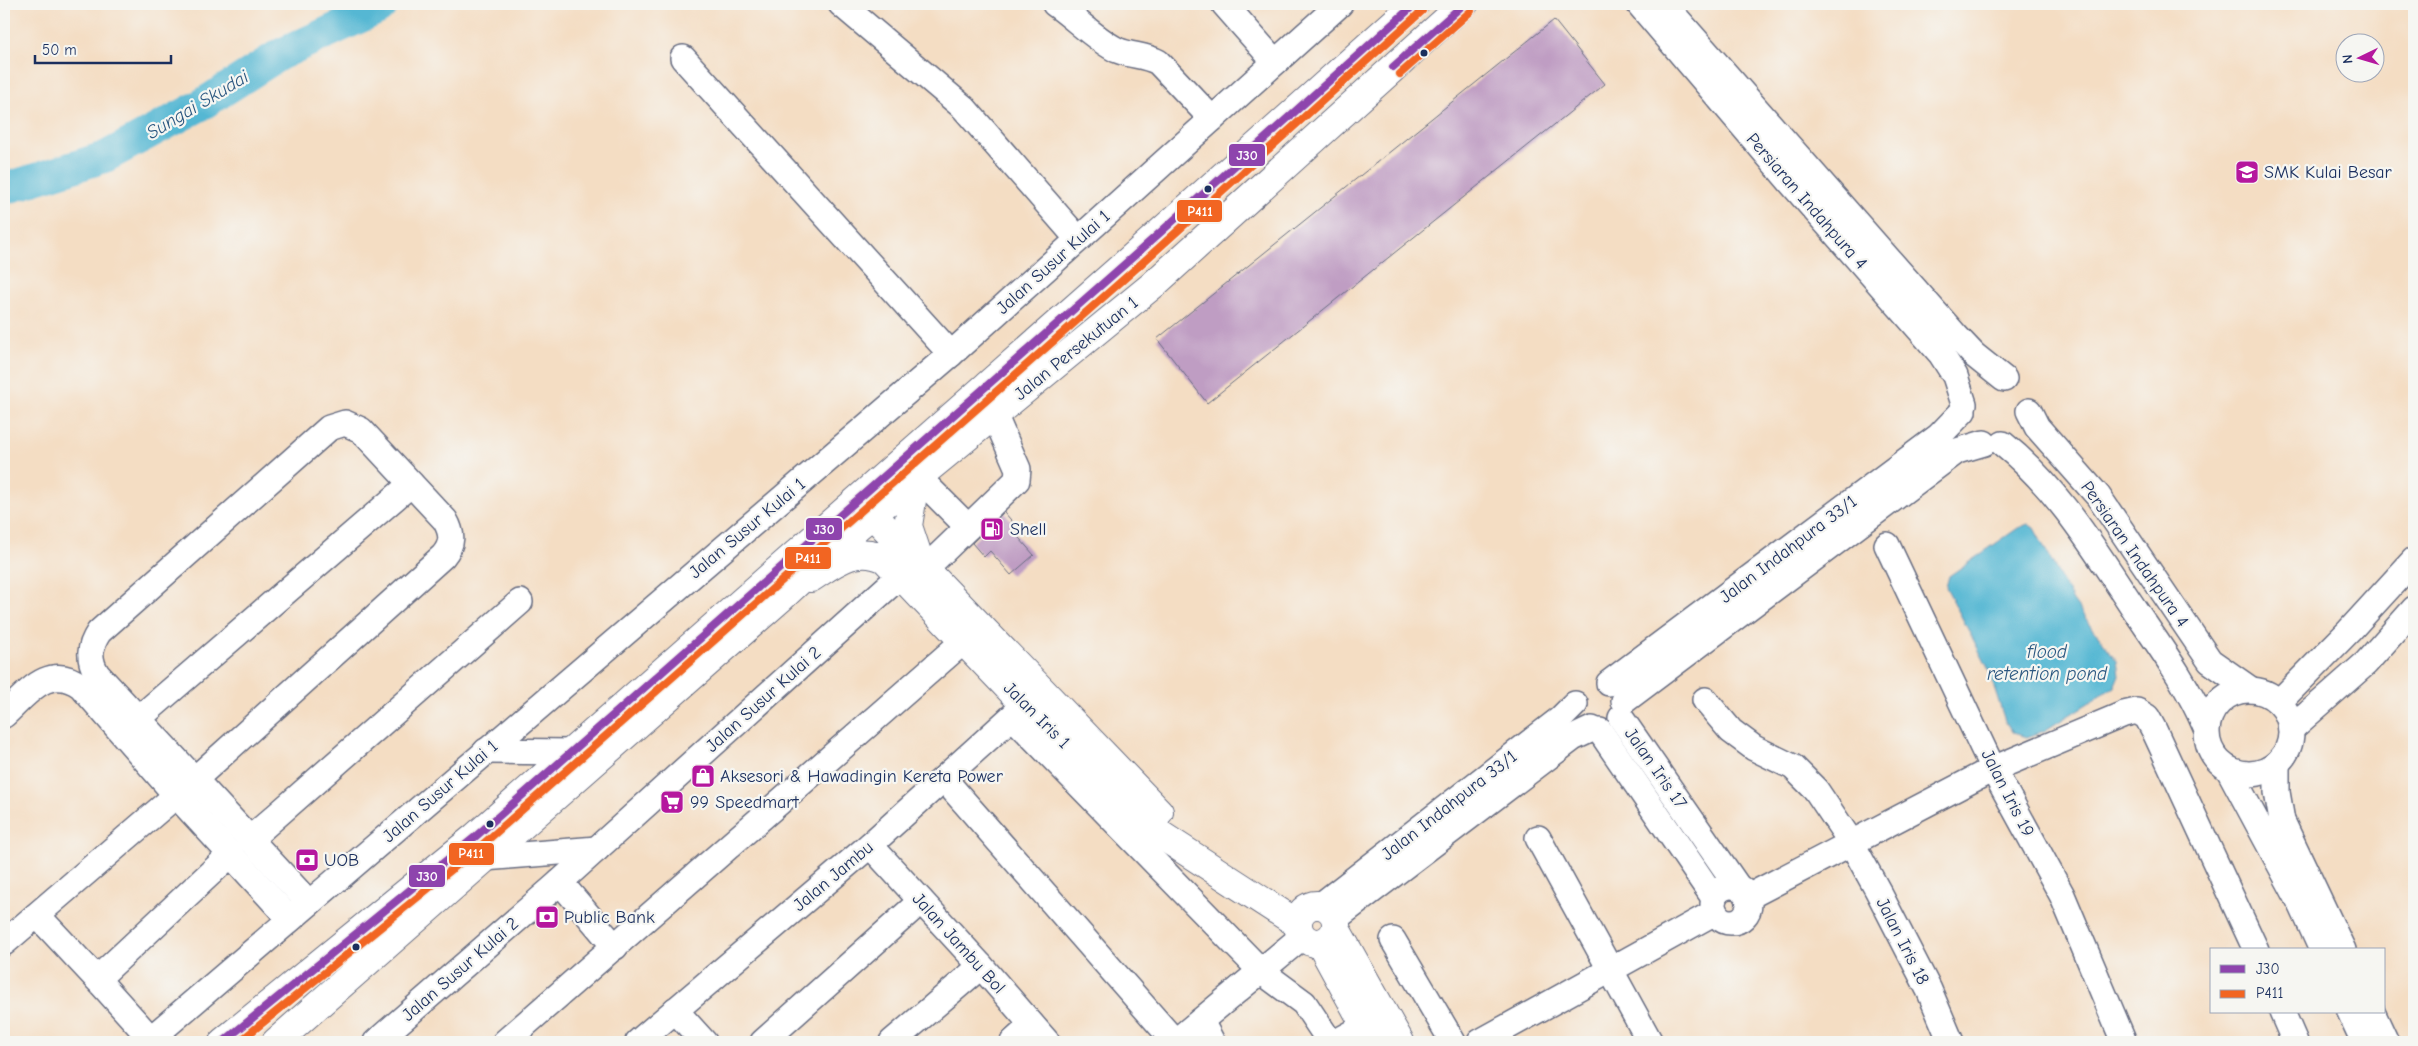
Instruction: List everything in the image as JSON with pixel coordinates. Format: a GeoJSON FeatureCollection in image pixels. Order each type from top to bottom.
{"type":"FeatureCollection","features":[{"type":"Feature","properties":{"kind":"main road","name":"Jalan Persekutuan 1"},"geometry":{"type":"LineString","coordinates":[[224,1042],[475,837],[1134,256],[1415,4]]}},
{"type":"Feature","properties":{"kind":"main road","name":"Jalan Persekutuan 1"},"geometry":{"type":"LineString","coordinates":[[276,1042],[780,598],[872,514],[1154,284],[1464,4]]}},
{"type":"Feature","properties":{"kind":"main road"},"geometry":{"type":"LineString","coordinates":[[916,568],[908,526],[917,479]]}},
{"type":"Feature","properties":{"kind":"main road"},"geometry":{"type":"LineString","coordinates":[[843,511],[872,514]]}},
{"type":"Feature","properties":{"kind":"main road","name":"Jalan Iris 1"},"geometry":{"type":"LineString","coordinates":[[872,514],[916,568],[965,640],[1019,711],[1147,826],[1317,924]]}},
{"type":"Feature","properties":{"kind":"main road","name":"Jalan Iris 1"},"geometry":{"type":"LineString","coordinates":[[780,598],[824,569],[858,553],[873,553],[884,559],[916,568],[1154,808],[1317,924]]}},
{"type":"Feature","properties":{"kind":"main road"},"geometry":{"type":"LineString","coordinates":[[1317,924],[1375,1028],[1400,1042]]}},
{"type":"Feature","properties":{"kind":"street"},"geometry":{"type":"LineString","coordinates":[[841,4],[964,108],[1078,239]]}},
{"type":"Feature","properties":{"kind":"street"},"geometry":{"type":"LineString","coordinates":[[1055,4],[1116,49],[1137,57],[1150,57],[1158,62],[1212,118]]}},
{"type":"Feature","properties":{"kind":"street"},"geometry":{"type":"LineString","coordinates":[[1224,4],[1275,62]]}},
{"type":"Feature","properties":{"kind":"street","name":"Jalan Susur Kulai 1"},"geometry":{"type":"LineString","coordinates":[[149,1041],[951,354],[1340,4]]}},
{"type":"Feature","properties":{"kind":"street","name":"Persiaran Indahpura 4"},"geometry":{"type":"LineString","coordinates":[[1639,4],[1792,184],[1941,354],[1955,376],[1963,407],[1965,425],[1970,432],[1994,443],[2028,464],[2048,487],[2192,695],[2206,728]]}},
{"type":"Feature","properties":{"kind":"street","name":"Persiaran Indahpura 4"},"geometry":{"type":"LineString","coordinates":[[1664,4],[1974,355],[2004,379],[2019,388],[2028,402],[2029,411],[2037,427],[2098,496],[2210,661],[2250,689]]}},
{"type":"Feature","properties":{"kind":"street"},"geometry":{"type":"LineString","coordinates":[[683,58],[951,354]]}},
{"type":"Feature","properties":{"kind":"street"},"geometry":{"type":"LineString","coordinates":[[1963,407],[1970,391],[1981,381],[2004,379]]}},
{"type":"Feature","properties":{"kind":"street","name":"Jalan Indahpura 33/1"},"geometry":{"type":"LineString","coordinates":[[1609,712],[1953,424],[1963,407]]}},
{"type":"Feature","properties":{"kind":"street"},"geometry":{"type":"LineString","coordinates":[[1994,443],[2019,435],[2028,419],[2029,411]]}},
{"type":"Feature","properties":{"kind":"street","name":"Jalan Susur Kulai 2"},"geometry":{"type":"LineString","coordinates":[[376,1042],[916,568],[968,527],[1017,480],[1018,469],[994,414]]}},
{"type":"Feature","properties":{"kind":"street"},"geometry":{"type":"LineString","coordinates":[[4,943],[195,779],[436,563],[449,548],[452,539],[450,529],[445,520],[354,425],[345,422],[329,428],[100,632],[92,642],[90,653],[91,665],[97,674],[195,779],[309,903]]}},
{"type":"Feature","properties":{"kind":"street","name":"Jalan Indahpura 33/1"},"geometry":{"type":"LineString","coordinates":[[1317,924],[1609,712],[1957,451],[1994,443]]}},
{"type":"Feature","properties":{"kind":"street"},"geometry":{"type":"LineString","coordinates":[[917,479],[968,527]]}},
{"type":"Feature","properties":{"kind":"street"},"geometry":{"type":"LineString","coordinates":[[138,718],[411,484]]}},
{"type":"Feature","properties":{"kind":"street","name":"Jalan Iris 19"},"geometry":{"type":"LineString","coordinates":[[1887,545],[1993,769],[2062,895],[2124,1042]]}},
{"type":"Feature","properties":{"kind":"street"},"geometry":{"type":"LineString","coordinates":[[2279,702],[2350,631],[2414,560]]}},
{"type":"Feature","properties":{"kind":"street"},"geometry":{"type":"LineString","coordinates":[[250,839],[520,602]]}},
{"type":"Feature","properties":{"kind":"street"},"geometry":{"type":"LineString","coordinates":[[2291,729],[2366,663],[2414,609]]}},
{"type":"Feature","properties":{"kind":"street"},"geometry":{"type":"LineString","coordinates":[[505,1042],[965,640]]}},
{"type":"Feature","properties":{"kind":"street"},"geometry":{"type":"LineString","coordinates":[[4,715],[48,678],[60,676],[71,679],[81,686],[176,795],[290,919]]}},
{"type":"Feature","properties":{"kind":"street","name":"Jalan Indahpura 33/1"},"geometry":{"type":"LineString","coordinates":[[1317,924],[1560,719],[1575,704],[1576,696],[1586,684],[1602,681],[1609,712]]}},
{"type":"Feature","properties":{"kind":"street"},"geometry":{"type":"LineString","coordinates":[[2250,689],[2260,691],[2279,702],[2285,710],[2291,729],[2290,742],[2285,754],[2277,764],[2266,772],[2254,775],[2241,775],[2219,763],[2211,752],[2206,728],[2211,712],[2221,700],[2234,692],[2250,689]]}},
{"type":"Feature","properties":{"kind":"street","name":"Jalan Iris 18"},"geometry":{"type":"LineString","coordinates":[[1705,700],[1731,731],[1754,748],[1793,767],[1816,790],[1851,842],[1929,990],[1951,1042]]}},
{"type":"Feature","properties":{"kind":"street"},"geometry":{"type":"LineString","coordinates":[[1575,704],[1579,719],[1609,712]]}},
{"type":"Feature","properties":{"kind":"street"},"geometry":{"type":"LineString","coordinates":[[1019,711],[1262,972],[1304,1003],[1330,1042]]}},
{"type":"Feature","properties":{"kind":"street","name":"Jalan Jambu"},"geometry":{"type":"LineString","coordinates":[[638,1042],[870,845],[1019,711]]}},
{"type":"Feature","properties":{"kind":"street"},"geometry":{"type":"LineString","coordinates":[[1480,1042],[1610,971],[1715,905],[1718,917],[1728,922],[1740,920],[1747,912],[1743,892],[1851,842],[1993,769],[2124,714],[2137,711],[2147,717],[2255,948]]}},
{"type":"Feature","properties":{"kind":"street","name":"Jalan Iris 17"},"geometry":{"type":"LineString","coordinates":[[1609,712],[1692,818],[1743,892]]}},
{"type":"Feature","properties":{"kind":"street","name":"Jalan Iris 17"},"geometry":{"type":"LineString","coordinates":[[1609,712],[1669,830],[1715,905]]}},
{"type":"Feature","properties":{"kind":"street"},"geometry":{"type":"LineString","coordinates":[[486,751],[571,752]]}},
{"type":"Feature","properties":{"kind":"street"},"geometry":{"type":"LineString","coordinates":[[2277,764],[2277,792],[2282,821],[2342,948]]}},
{"type":"Feature","properties":{"kind":"street"},"geometry":{"type":"LineString","coordinates":[[2229,770],[2302,906],[2321,948]]}},
{"type":"Feature","properties":{"kind":"street"},"geometry":{"type":"LineString","coordinates":[[944,779],[1175,1042],[1207,1032],[1262,972],[1317,924]]}},
{"type":"Feature","properties":{"kind":"street"},"geometry":{"type":"LineString","coordinates":[[1538,838],[1650,1042]]}},
{"type":"Feature","properties":{"kind":"street","name":"Jalan Jambu Bol"},"geometry":{"type":"LineString","coordinates":[[870,845],[1040,1034]]}},
{"type":"Feature","properties":{"kind":"street"},"geometry":{"type":"LineString","coordinates":[[484,858],[597,849]]}},
{"type":"Feature","properties":{"kind":"street"},"geometry":{"type":"LineString","coordinates":[[97,979],[230,854]]}},
{"type":"Feature","properties":{"kind":"street"},"geometry":{"type":"LineString","coordinates":[[560,882],[615,946]]}},
{"type":"Feature","properties":{"kind":"street"},"geometry":{"type":"LineString","coordinates":[[763,1042],[921,901]]}},
{"type":"Feature","properties":{"kind":"street"},"geometry":{"type":"LineString","coordinates":[[37,915],[97,979],[149,1041]]}},
{"type":"Feature","properties":{"kind":"street"},"geometry":{"type":"LineString","coordinates":[[1393,940],[1453,1042]]}},
{"type":"Feature","properties":{"kind":"street"},"geometry":{"type":"LineString","coordinates":[[892,1042],[980,966]]}},
{"type":"Feature","properties":{"kind":"street"},"geometry":{"type":"LineString","coordinates":[[676,1010],[704,1042]]}},
{"type":"Feature","properties":{"kind":"street"},"geometry":{"type":"LineString","coordinates":[[2283,1014],[2295,1042]]}},
{"type":"Feature","properties":{"kind":"street"},"geometry":{"type":"LineString","coordinates":[[2351,1014],[2364,1042]]}},
{"type":"Feature","properties":{"kind":"street"},"geometry":{"type":"LineString","coordinates":[[2373,1014],[2386,1042]]}},
{"type":"Feature","properties":{"kind":"street"},"geometry":{"type":"LineString","coordinates":[[178,1015],[179,1042]]}},
{"type":"Feature","properties":{"kind":"street"},"geometry":{"type":"LineString","coordinates":[[1336,1042],[1375,1028]]}},
{"type":"Feature","properties":{"kind":"street"},"geometry":{"type":"LineString","coordinates":[[1014,1042],[1040,1034]]}},
{"type":"Feature","properties":{"kind":"water","name":"flood retention pond"},"geometry":{"type":"Polygon","coordinates":[[[2028,524],[2034,528],[2073,601],[2117,661],[2119,675],[2114,687],[2044,731],[2027,737],[2013,733],[2005,721],[1988,668],[1946,587],[1949,576],[2018,528],[2028,524]]]}},
{"type":"Feature","properties":{"kind":"building"},"geometry":{"type":"Polygon","coordinates":[[[1554,20],[1605,84],[1207,403],[1157,339],[1554,20]]]}},
{"type":"Feature","properties":{"kind":"building"},"geometry":{"type":"Polygon","coordinates":[[[1004,512],[1017,527],[1013,531],[1034,555],[1011,575],[990,551],[984,557],[972,543],[1004,512]]]}},
{"type":"Feature","properties":{"kind":"waterway","name":"Sungai Skudai"},"geometry":{"type":"LineString","coordinates":[[4,189],[105,157],[201,105],[279,55],[378,9],[383,4]]}},
{"type":"Feature","properties":{"kind":"transit line","name":"J30"},"geometry":{"type":"LineString","coordinates":[[223,1042],[475,837],[1134,256],[1415,4]]}},
{"type":"Feature","properties":{"kind":"transit line","name":"J30"},"geometry":{"type":"LineString","coordinates":[[1393,67],[1464,4]]}},
{"type":"Feature","properties":{"kind":"transit line","name":"P411"},"geometry":{"type":"LineString","coordinates":[[239,1042],[482,845],[1141,264],[1422,11]]}},
{"type":"Feature","properties":{"kind":"transit line","name":"P411"},"geometry":{"type":"LineString","coordinates":[[1400,74],[1471,11]]}},
{"type":"Feature","properties":{"kind":"place","name":"SMK Kulai Besar"},"geometry":{"type":"Point","coordinates":[2247,172]}},
{"type":"Feature","properties":{"kind":"place","name":"Shell"},"geometry":{"type":"Point","coordinates":[992,529]}},
{"type":"Feature","properties":{"kind":"place","name":"Aksesori & Hawadingin Kereta Power"},"geometry":{"type":"Point","coordinates":[703,776]}},
{"type":"Feature","properties":{"kind":"place","name":"99 Speedmart"},"geometry":{"type":"Point","coordinates":[672,802]}},
{"type":"Feature","properties":{"kind":"place","name":"UOB"},"geometry":{"type":"Point","coordinates":[307,860]}},
{"type":"Feature","properties":{"kind":"place","name":"Public Bank"},"geometry":{"type":"Point","coordinates":[547,917]}}]}
